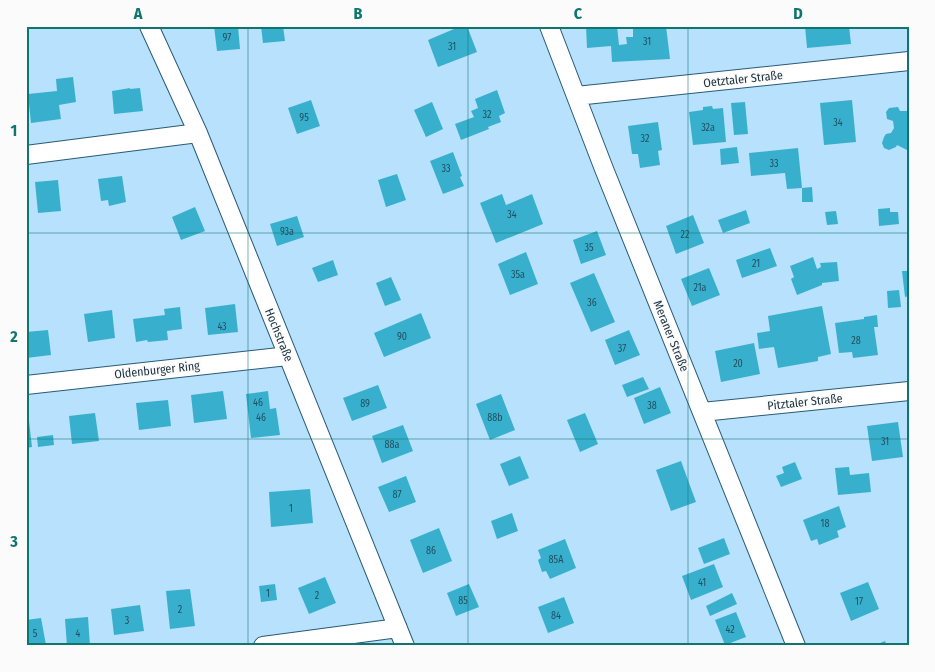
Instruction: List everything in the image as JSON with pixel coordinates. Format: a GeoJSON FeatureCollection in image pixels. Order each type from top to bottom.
{"type":"FeatureCollection","features":[{"type":"Feature","properties":{"kind":"street","name":"Hochstraße"},"geometry":{"type":"LineString","coordinates":[[149,26],[198,133],[405,646]]}},
{"type":"Feature","properties":{"kind":"street","name":"Meraner Straße"},"geometry":{"type":"LineString","coordinates":[[548,26],[796,646]]}},
{"type":"Feature","properties":{"kind":"street","name":"Oetztaler Straße"},"geometry":{"type":"LineString","coordinates":[[576,96],[909,61]]}},
{"type":"Feature","properties":{"kind":"street"},"geometry":{"type":"LineString","coordinates":[[26,155],[198,133]]}},
{"type":"Feature","properties":{"kind":"street","name":"Oldenburger Ring"},"geometry":{"type":"LineString","coordinates":[[26,384],[288,356]]}},
{"type":"Feature","properties":{"kind":"street","name":"Pitztaler Straße"},"geometry":{"type":"LineString","coordinates":[[702,412],[909,391]]}},
{"type":"Feature","properties":{"kind":"street"},"geometry":{"type":"LineString","coordinates":[[263,646],[398,628]]}},
{"type":"Feature","properties":{"kind":"building"},"geometry":{"type":"Polygon","coordinates":[[[214,26],[238,26],[240,49],[217,51],[214,26]]]}},
{"type":"Feature","properties":{"kind":"building"},"geometry":{"type":"Polygon","coordinates":[[[261,26],[283,26],[285,41],[263,43],[261,26]]]}},
{"type":"Feature","properties":{"kind":"building"},"geometry":{"type":"Polygon","coordinates":[[[461,26],[467,26],[477,52],[438,67],[428,40],[461,26]]]}},
{"type":"Feature","properties":{"kind":"building"},"geometry":{"type":"Polygon","coordinates":[[[586,26],[617,26],[619,45],[627,44],[626,37],[633,37],[633,26],[666,26],[670,59],[612,62],[611,46],[587,48],[586,26]]]}},
{"type":"Feature","properties":{"kind":"building"},"geometry":{"type":"Polygon","coordinates":[[[805,26],[849,26],[851,44],[807,48],[805,26]]]}},
{"type":"Feature","properties":{"kind":"building"},"geometry":{"type":"Polygon","coordinates":[[[73,77],[76,102],[59,105],[61,119],[31,123],[28,94],[57,91],[56,79],[73,77]]]}},
{"type":"Feature","properties":{"kind":"building"},"geometry":{"type":"Polygon","coordinates":[[[140,88],[143,111],[114,114],[112,91],[140,88]]]}},
{"type":"Feature","properties":{"kind":"building"},"geometry":{"type":"Polygon","coordinates":[[[497,90],[505,113],[499,116],[501,122],[461,140],[455,124],[474,117],[471,111],[478,108],[475,99],[497,90]]]}},
{"type":"Feature","properties":{"kind":"building"},"geometry":{"type":"Polygon","coordinates":[[[311,100],[320,126],[297,134],[288,108],[311,100]]]}},
{"type":"Feature","properties":{"kind":"building"},"geometry":{"type":"Polygon","coordinates":[[[852,100],[856,142],[824,145],[820,103],[852,100]]]}},
{"type":"Feature","properties":{"kind":"building"},"geometry":{"type":"Polygon","coordinates":[[[432,102],[443,129],[426,137],[414,110],[432,102]]]}},
{"type":"Feature","properties":{"kind":"building"},"geometry":{"type":"Polygon","coordinates":[[[745,102],[748,134],[734,135],[731,103],[745,102]]]}},
{"type":"Feature","properties":{"kind":"building"},"geometry":{"type":"Polygon","coordinates":[[[712,106],[713,109],[723,108],[726,142],[693,145],[689,112],[703,110],[703,107],[712,106]]]}},
{"type":"Feature","properties":{"kind":"building"},"geometry":{"type":"Polygon","coordinates":[[[898,107],[900,111],[907,111],[909,120],[909,151],[897,145],[889,150],[884,148],[882,143],[886,134],[891,133],[894,128],[893,121],[887,119],[886,112],[889,108],[898,107]]]}},
{"type":"Feature","properties":{"kind":"building"},"geometry":{"type":"Polygon","coordinates":[[[658,122],[662,150],[658,151],[660,165],[640,168],[638,154],[632,154],[628,126],[658,122]]]}},
{"type":"Feature","properties":{"kind":"building"},"geometry":{"type":"Polygon","coordinates":[[[737,147],[739,163],[721,165],[720,149],[737,147]]]}},
{"type":"Feature","properties":{"kind":"building"},"geometry":{"type":"Polygon","coordinates":[[[798,148],[802,188],[787,189],[785,173],[751,176],[749,153],[798,148]]]}},
{"type":"Feature","properties":{"kind":"building"},"geometry":{"type":"Polygon","coordinates":[[[453,152],[464,186],[443,194],[430,161],[453,152]]]}},
{"type":"Feature","properties":{"kind":"building"},"geometry":{"type":"Polygon","coordinates":[[[397,174],[406,200],[386,207],[378,180],[397,174]]]}},
{"type":"Feature","properties":{"kind":"building"},"geometry":{"type":"Polygon","coordinates":[[[122,176],[126,202],[109,206],[108,200],[101,201],[98,179],[122,176]]]}},
{"type":"Feature","properties":{"kind":"building"},"geometry":{"type":"Polygon","coordinates":[[[58,180],[61,211],[38,213],[35,182],[58,180]]]}},
{"type":"Feature","properties":{"kind":"building"},"geometry":{"type":"Polygon","coordinates":[[[812,187],[813,202],[802,202],[802,188],[812,187]]]}},
{"type":"Feature","properties":{"kind":"building"},"geometry":{"type":"Polygon","coordinates":[[[502,194],[506,205],[532,194],[543,224],[496,243],[480,203],[502,194]]]}},
{"type":"Feature","properties":{"kind":"building"},"geometry":{"type":"Polygon","coordinates":[[[195,207],[205,231],[181,240],[172,217],[195,207]]]}},
{"type":"Feature","properties":{"kind":"building"},"geometry":{"type":"Polygon","coordinates":[[[890,208],[890,212],[898,212],[899,224],[879,226],[878,209],[890,208]]]}},
{"type":"Feature","properties":{"kind":"building"},"geometry":{"type":"Polygon","coordinates":[[[746,210],[750,223],[723,233],[718,220],[746,210]]]}},
{"type":"Feature","properties":{"kind":"building"},"geometry":{"type":"Polygon","coordinates":[[[836,211],[838,224],[827,225],[825,212],[836,211]]]}},
{"type":"Feature","properties":{"kind":"building"},"geometry":{"type":"Polygon","coordinates":[[[693,215],[704,243],[676,254],[666,226],[693,215]]]}},
{"type":"Feature","properties":{"kind":"building"},"geometry":{"type":"Polygon","coordinates":[[[297,216],[304,237],[277,246],[270,224],[297,216]]]}},
{"type":"Feature","properties":{"kind":"building"},"geometry":{"type":"Polygon","coordinates":[[[597,231],[606,255],[581,264],[573,240],[597,231]]]}},
{"type":"Feature","properties":{"kind":"building"},"geometry":{"type":"Polygon","coordinates":[[[770,248],[777,266],[742,278],[736,260],[770,248]]]}},
{"type":"Feature","properties":{"kind":"building"},"geometry":{"type":"Polygon","coordinates":[[[526,252],[538,284],[510,295],[498,264],[526,252]]]}},
{"type":"Feature","properties":{"kind":"building"},"geometry":{"type":"Polygon","coordinates":[[[813,257],[817,269],[821,267],[820,263],[837,262],[839,281],[822,283],[822,285],[797,295],[791,279],[794,277],[790,266],[813,257]]]}},
{"type":"Feature","properties":{"kind":"building"},"geometry":{"type":"Polygon","coordinates":[[[333,260],[338,275],[318,282],[312,268],[333,260]]]}},
{"type":"Feature","properties":{"kind":"building"},"geometry":{"type":"Polygon","coordinates":[[[709,268],[720,295],[692,306],[681,279],[709,268]]]}},
{"type":"Feature","properties":{"kind":"building"},"geometry":{"type":"Polygon","coordinates":[[[902,271],[909,271],[909,296],[905,297],[902,271]]]}},
{"type":"Feature","properties":{"kind":"building"},"geometry":{"type":"Polygon","coordinates":[[[594,273],[615,322],[591,332],[570,283],[594,273]]]}},
{"type":"Feature","properties":{"kind":"building"},"geometry":{"type":"Polygon","coordinates":[[[391,277],[401,300],[385,306],[376,283],[391,277]]]}},
{"type":"Feature","properties":{"kind":"building"},"geometry":{"type":"Polygon","coordinates":[[[899,290],[901,307],[888,308],[887,291],[899,290]]]}},
{"type":"Feature","properties":{"kind":"building"},"geometry":{"type":"Polygon","coordinates":[[[235,304],[238,332],[208,335],[205,308],[235,304]]]}},
{"type":"Feature","properties":{"kind":"building"},"geometry":{"type":"Polygon","coordinates":[[[822,306],[831,354],[818,357],[818,361],[778,368],[774,347],[759,349],[757,333],[770,331],[768,316],[822,306]]]}},
{"type":"Feature","properties":{"kind":"building"},"geometry":{"type":"Polygon","coordinates":[[[180,307],[182,329],[167,331],[168,340],[136,342],[133,319],[165,315],[164,309],[180,307]]]}},
{"type":"Feature","properties":{"kind":"building"},"geometry":{"type":"Polygon","coordinates":[[[112,310],[115,338],[88,342],[84,314],[112,310]]]}},
{"type":"Feature","properties":{"kind":"building"},"geometry":{"type":"Polygon","coordinates":[[[421,313],[431,338],[384,357],[374,333],[421,313]]]}},
{"type":"Feature","properties":{"kind":"building"},"geometry":{"type":"Polygon","coordinates":[[[877,315],[878,327],[874,327],[878,355],[853,358],[852,352],[839,353],[835,323],[877,315]]]}},
{"type":"Feature","properties":{"kind":"building"},"geometry":{"type":"Polygon","coordinates":[[[48,330],[51,355],[26,358],[26,332],[48,330]]]}},
{"type":"Feature","properties":{"kind":"building"},"geometry":{"type":"Polygon","coordinates":[[[629,330],[640,355],[615,365],[605,340],[629,330]]]}},
{"type":"Feature","properties":{"kind":"building"},"geometry":{"type":"Polygon","coordinates":[[[754,343],[760,374],[721,382],[715,351],[754,343]]]}},
{"type":"Feature","properties":{"kind":"building"},"geometry":{"type":"Polygon","coordinates":[[[643,377],[649,389],[627,397],[622,385],[643,377]]]}},
{"type":"Feature","properties":{"kind":"building"},"geometry":{"type":"Polygon","coordinates":[[[378,385],[387,408],[352,421],[343,398],[378,385]]]}},
{"type":"Feature","properties":{"kind":"building"},"geometry":{"type":"Polygon","coordinates":[[[660,387],[671,413],[644,424],[634,398],[660,387]]]}},
{"type":"Feature","properties":{"kind":"building"},"geometry":{"type":"Polygon","coordinates":[[[223,391],[227,419],[194,423],[191,395],[223,391]]]}},
{"type":"Feature","properties":{"kind":"building"},"geometry":{"type":"Polygon","coordinates":[[[268,391],[270,409],[276,408],[280,435],[251,438],[246,394],[268,391]]]}},
{"type":"Feature","properties":{"kind":"building"},"geometry":{"type":"Polygon","coordinates":[[[501,394],[515,430],[490,440],[476,404],[501,394]]]}},
{"type":"Feature","properties":{"kind":"building"},"geometry":{"type":"Polygon","coordinates":[[[168,400],[171,426],[139,430],[136,403],[168,400]]]}},
{"type":"Feature","properties":{"kind":"building"},"geometry":{"type":"Polygon","coordinates":[[[95,413],[99,441],[72,444],[69,416],[95,413]]]}},
{"type":"Feature","properties":{"kind":"building"},"geometry":{"type":"Polygon","coordinates":[[[585,413],[598,444],[580,452],[567,420],[585,413]]]}},
{"type":"Feature","properties":{"kind":"building"},"geometry":{"type":"Polygon","coordinates":[[[29,421],[32,447],[26,448],[26,422],[29,421]]]}},
{"type":"Feature","properties":{"kind":"building"},"geometry":{"type":"Polygon","coordinates":[[[898,422],[903,457],[872,461],[867,426],[898,422]]]}},
{"type":"Feature","properties":{"kind":"building"},"geometry":{"type":"Polygon","coordinates":[[[403,425],[413,451],[382,463],[372,436],[403,425]]]}},
{"type":"Feature","properties":{"kind":"building"},"geometry":{"type":"Polygon","coordinates":[[[53,435],[54,445],[38,447],[37,437],[53,435]]]}},
{"type":"Feature","properties":{"kind":"building"},"geometry":{"type":"Polygon","coordinates":[[[520,456],[529,478],[509,486],[500,464],[520,456]]]}},
{"type":"Feature","properties":{"kind":"building"},"geometry":{"type":"Polygon","coordinates":[[[681,461],[696,502],[671,511],[656,470],[681,461]]]}},
{"type":"Feature","properties":{"kind":"building"},"geometry":{"type":"Polygon","coordinates":[[[795,462],[802,479],[781,487],[776,476],[784,473],[782,467],[795,462]]]}},
{"type":"Feature","properties":{"kind":"building"},"geometry":{"type":"Polygon","coordinates":[[[849,467],[850,475],[869,473],[871,492],[838,495],[835,468],[849,467]]]}},
{"type":"Feature","properties":{"kind":"building"},"geometry":{"type":"Polygon","coordinates":[[[406,476],[416,502],[389,512],[378,487],[406,476]]]}},
{"type":"Feature","properties":{"kind":"building"},"geometry":{"type":"Polygon","coordinates":[[[310,489],[313,523],[271,527],[269,492],[310,489]]]}},
{"type":"Feature","properties":{"kind":"building"},"geometry":{"type":"Polygon","coordinates":[[[839,506],[846,527],[837,531],[839,537],[819,545],[817,539],[811,541],[803,520],[839,506]]]}},
{"type":"Feature","properties":{"kind":"building"},"geometry":{"type":"Polygon","coordinates":[[[512,513],[518,531],[497,539],[491,521],[512,513]]]}},
{"type":"Feature","properties":{"kind":"building"},"geometry":{"type":"Polygon","coordinates":[[[439,528],[452,561],[423,573],[410,540],[439,528]]]}},
{"type":"Feature","properties":{"kind":"building"},"geometry":{"type":"Polygon","coordinates":[[[724,538],[730,554],[704,564],[698,548],[724,538]]]}},
{"type":"Feature","properties":{"kind":"building"},"geometry":{"type":"Polygon","coordinates":[[[565,539],[576,568],[550,579],[546,571],[542,572],[538,560],[541,558],[538,550],[565,539]]]}},
{"type":"Feature","properties":{"kind":"building"},"geometry":{"type":"Polygon","coordinates":[[[714,564],[723,587],[691,600],[682,576],[714,564]]]}},
{"type":"Feature","properties":{"kind":"building"},"geometry":{"type":"Polygon","coordinates":[[[325,577],[336,603],[309,614],[298,588],[325,577]]]}},
{"type":"Feature","properties":{"kind":"building"},"geometry":{"type":"Polygon","coordinates":[[[868,582],[879,609],[851,621],[840,593],[868,582]]]}},
{"type":"Feature","properties":{"kind":"building"},"geometry":{"type":"Polygon","coordinates":[[[275,584],[277,600],[261,602],[259,586],[275,584]]]}},
{"type":"Feature","properties":{"kind":"building"},"geometry":{"type":"Polygon","coordinates":[[[469,584],[479,607],[456,616],[447,593],[469,584]]]}},
{"type":"Feature","properties":{"kind":"building"},"geometry":{"type":"Polygon","coordinates":[[[190,589],[195,626],[170,629],[166,591],[190,589]]]}},
{"type":"Feature","properties":{"kind":"building"},"geometry":{"type":"Polygon","coordinates":[[[732,593],[737,604],[710,616],[706,606],[732,593]]]}},
{"type":"Feature","properties":{"kind":"building"},"geometry":{"type":"Polygon","coordinates":[[[564,597],[574,623],[548,633],[538,607],[564,597]]]}},
{"type":"Feature","properties":{"kind":"building"},"geometry":{"type":"Polygon","coordinates":[[[140,605],[144,631],[114,635],[111,609],[140,605]]]}},
{"type":"Feature","properties":{"kind":"building"},"geometry":{"type":"Polygon","coordinates":[[[736,612],[746,637],[725,645],[715,620],[736,612]]]}},
{"type":"Feature","properties":{"kind":"building"},"geometry":{"type":"Polygon","coordinates":[[[88,617],[90,646],[67,646],[65,619],[88,617]]]}},
{"type":"Feature","properties":{"kind":"building"},"geometry":{"type":"Polygon","coordinates":[[[41,618],[46,645],[26,646],[26,620],[41,618]]]}},
{"type":"Feature","properties":{"kind":"building"},"geometry":{"type":"Polygon","coordinates":[[[885,641],[887,646],[873,646],[885,641]]]}}]}
